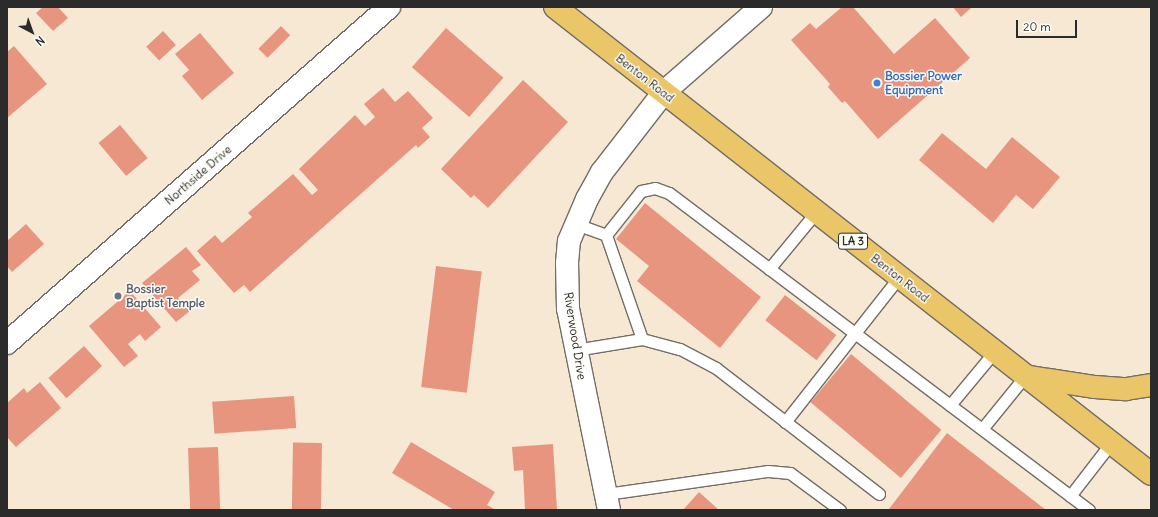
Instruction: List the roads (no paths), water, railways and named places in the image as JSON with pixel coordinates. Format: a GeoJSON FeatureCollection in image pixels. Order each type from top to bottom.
{"type":"FeatureCollection","features":[{"type":"Feature","properties":{"kind":"main road","name":"Benton Road"},"geometry":{"type":"LineString","coordinates":[[555,7],[1151,474]]}},
{"type":"Feature","properties":{"kind":"main road"},"geometry":{"type":"LineString","coordinates":[[1024,376],[1095,387],[1126,389],[1151,385]]}},
{"type":"Feature","properties":{"kind":"street","name":"Northside Drive"},"geometry":{"type":"LineString","coordinates":[[7,343],[390,7]]}},
{"type":"Feature","properties":{"kind":"street","name":"Riverwood Drive"},"geometry":{"type":"LineString","coordinates":[[607,502],[575,350],[568,309],[566,263],[569,241],[602,172],[664,92],[760,7]]}},
{"type":"Feature","properties":{"kind":"lane"},"geometry":{"type":"LineString","coordinates":[[606,235],[641,191],[655,188],[669,193],[1089,510]]}},
{"type":"Feature","properties":{"kind":"lane"},"geometry":{"type":"LineString","coordinates":[[769,269],[816,212]]}},
{"type":"Feature","properties":{"kind":"lane"},"geometry":{"type":"LineString","coordinates":[[576,224],[606,235]]}},
{"type":"Feature","properties":{"kind":"lane"},"geometry":{"type":"LineString","coordinates":[[606,235],[642,340]]}},
{"type":"Feature","properties":{"kind":"lane"},"geometry":{"type":"LineString","coordinates":[[785,422],[899,277]]}},
{"type":"Feature","properties":{"kind":"lane"},"geometry":{"type":"LineString","coordinates":[[575,350],[642,340],[680,349],[716,368],[879,494]]}},
{"type":"Feature","properties":{"kind":"lane"},"geometry":{"type":"LineString","coordinates":[[950,406],[994,352]]}},
{"type":"Feature","properties":{"kind":"lane"},"geometry":{"type":"LineString","coordinates":[[982,430],[1024,376]]}},
{"type":"Feature","properties":{"kind":"lane"},"geometry":{"type":"LineString","coordinates":[[1070,496],[1111,443]]}},
{"type":"Feature","properties":{"kind":"lane"},"geometry":{"type":"LineString","coordinates":[[607,502],[768,470],[790,473],[840,510]]}},
{"type":"Feature","properties":{"kind":"place","name":"Bossier Power Equipment"},"geometry":{"type":"Point","coordinates":[877,83]}},
{"type":"Feature","properties":{"kind":"place","name":"Bossier Baptist Temple"},"geometry":{"type":"Point","coordinates":[118,296]}}]}
